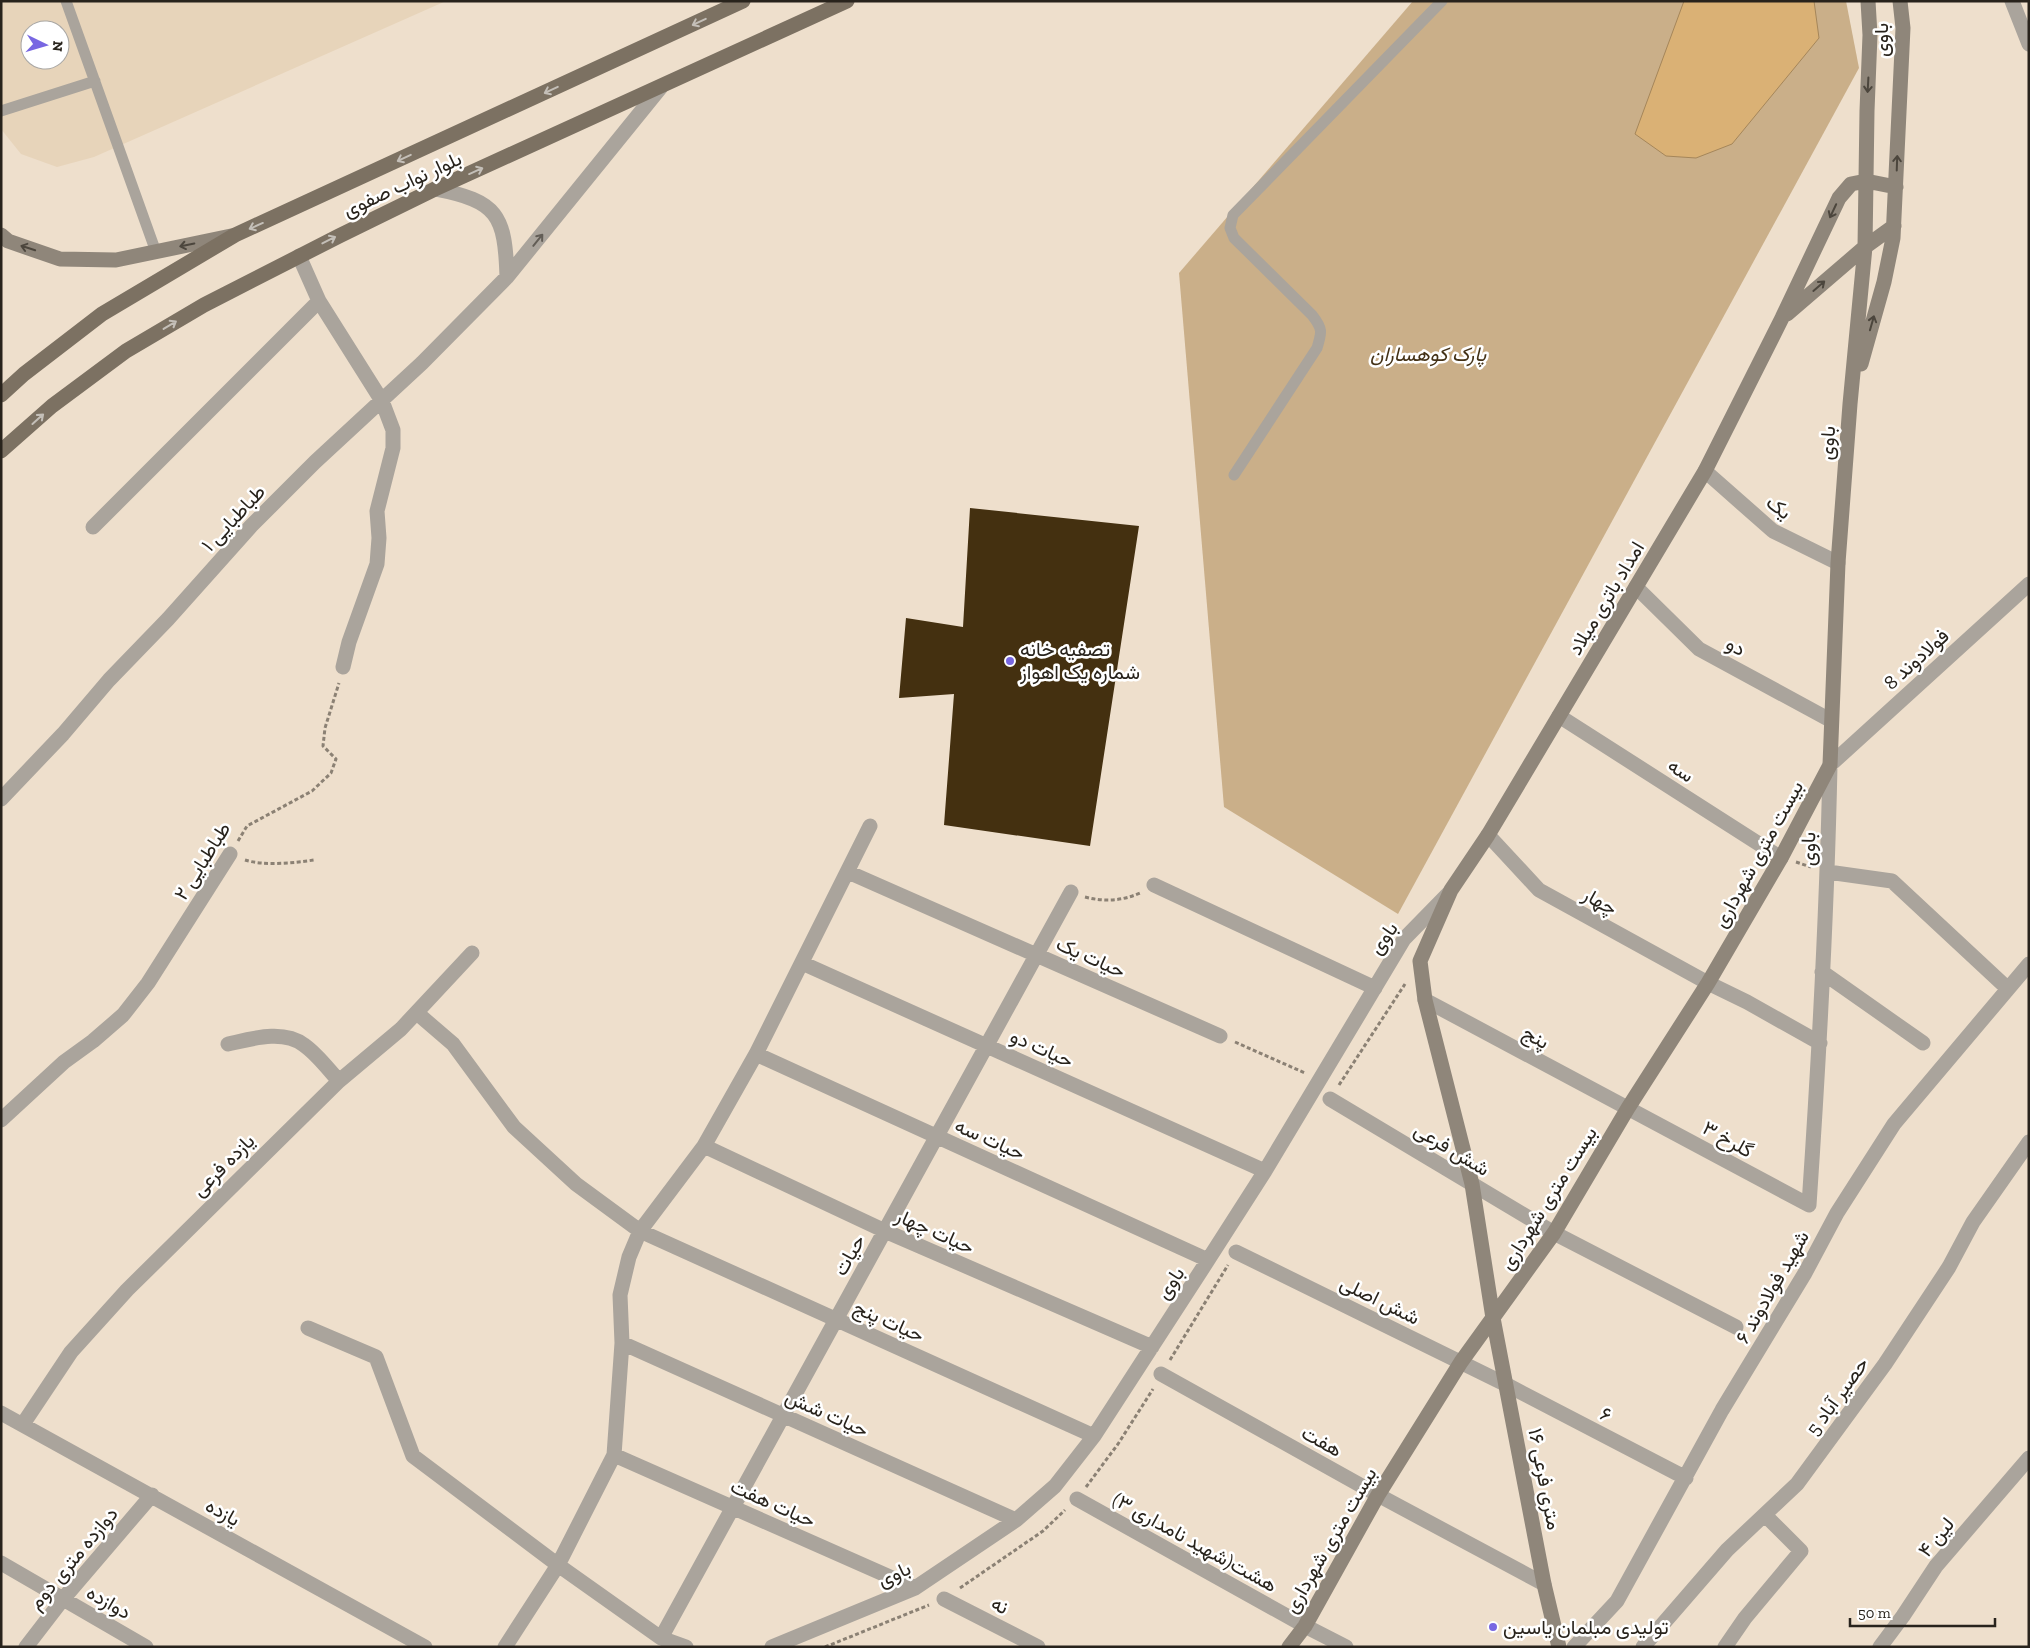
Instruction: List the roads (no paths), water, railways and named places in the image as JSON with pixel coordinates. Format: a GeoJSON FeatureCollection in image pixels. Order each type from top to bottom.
{"type":"FeatureCollection","features":[{"type":"Feature","properties":{"kind":"main road","name":"بلوار نواب صفوی"},"geometry":{"type":"LineString","coordinates":[[1,395],[24,374],[102,314],[235,235],[743,1]]}},
{"type":"Feature","properties":{"kind":"main road","name":"بلوار نواب صفوی"},"geometry":{"type":"LineString","coordinates":[[1,451],[52,406],[126,352],[204,305],[435,189],[848,1]]}},
{"type":"Feature","properties":{"kind":"street","name":"باوی"},"geometry":{"type":"LineString","coordinates":[[1809,1205],[1820,1043],[1828,872],[1830,720],[1838,563],[1850,404],[1865,247],[1870,35],[1868,1]]}},
{"type":"Feature","properties":{"kind":"street","name":"باوی"},"geometry":{"type":"LineString","coordinates":[[1850,404],[1884,282],[1894,226],[1902,28],[1900,1]]}},
{"type":"Feature","properties":{"kind":"street"},"geometry":{"type":"LineString","coordinates":[[2012,1],[2029,44]]}},
{"type":"Feature","properties":{"kind":"street","name":"طباطبایی ۱"},"geometry":{"type":"LineString","coordinates":[[1,799],[63,734],[109,680],[168,619],[251,526],[315,462],[422,364],[507,278],[660,88]]}},
{"type":"Feature","properties":{"kind":"street"},"geometry":{"type":"LineString","coordinates":[[1866,181],[1896,187]]}},
{"type":"Feature","properties":{"kind":"street","name":"امداد باتری میلاد"},"geometry":{"type":"LineString","coordinates":[[1452,890],[1488,835],[1705,471],[1782,318],[1839,198],[1851,184],[1866,181]]}},
{"type":"Feature","properties":{"kind":"street"},"geometry":{"type":"LineString","coordinates":[[435,189],[462,194],[484,204],[501,224],[506,248],[507,278]]}},
{"type":"Feature","properties":{"kind":"street","name":"امداد باتری میلاد"},"geometry":{"type":"LineString","coordinates":[[1782,318],[1865,247],[1894,226]]}},
{"type":"Feature","properties":{"kind":"street"},"geometry":{"type":"LineString","coordinates":[[1,235],[8,241],[60,259],[116,260],[235,235]]}},
{"type":"Feature","properties":{"kind":"street"},"geometry":{"type":"LineString","coordinates":[[299,256],[319,301],[382,400],[392,430],[393,448],[377,511],[379,538],[377,564],[343,667]]}},
{"type":"Feature","properties":{"kind":"street"},"geometry":{"type":"LineString","coordinates":[[93,527],[319,301]]}},
{"type":"Feature","properties":{"kind":"street","name":"یک"},"geometry":{"type":"LineString","coordinates":[[1705,471],[1773,530],[1838,563]]}},
{"type":"Feature","properties":{"kind":"street","name":"فولادوند 8"},"geometry":{"type":"LineString","coordinates":[[1830,764],[2029,584]]}},
{"type":"Feature","properties":{"kind":"street","name":"دو"},"geometry":{"type":"LineString","coordinates":[[1636,588],[1699,649],[1830,720]]}},
{"type":"Feature","properties":{"kind":"street","name":"سه"},"geometry":{"type":"LineString","coordinates":[[1559,716],[1781,858]]}},
{"type":"Feature","properties":{"kind":"street","name":"بیست متری شهرداری"},"geometry":{"type":"LineString","coordinates":[[1289,1647],[1305,1626],[1378,1495],[1461,1362],[1554,1233],[1628,1108],[1708,984],[1781,858],[1830,764]]}},
{"type":"Feature","properties":{"kind":"street"},"geometry":{"type":"LineString","coordinates":[[505,1647],[558,1565],[614,1455],[622,1343],[620,1296],[629,1257],[640,1231],[704,1146],[756,1054],[870,826]]}},
{"type":"Feature","properties":{"kind":"street","name":"چهار"},"geometry":{"type":"LineString","coordinates":[[1488,835],[1539,890],[1708,984],[1747,1002],[1820,1043]]}},
{"type":"Feature","properties":{"kind":"street","name":"طباطبایی ۲"},"geometry":{"type":"LineString","coordinates":[[1,1120],[64,1062],[93,1041],[123,1015],[148,984],[230,854]]}},
{"type":"Feature","properties":{"kind":"street","name":"حیات یک"},"geometry":{"type":"LineString","coordinates":[[848,872],[1220,1036]]}},
{"type":"Feature","properties":{"kind":"street"},"geometry":{"type":"LineString","coordinates":[[1828,872],[1892,881],[2007,988]]}},
{"type":"Feature","properties":{"kind":"street"},"geometry":{"type":"LineString","coordinates":[[1154,886],[1375,988]]}},
{"type":"Feature","properties":{"kind":"street","name":"باوی"},"geometry":{"type":"LineString","coordinates":[[1420,961],[1452,890]]}},
{"type":"Feature","properties":{"kind":"street","name":"باوی"},"geometry":{"type":"LineString","coordinates":[[772,1647],[915,1588],[1016,1520],[1054,1486],[1094,1436],[1265,1171],[1404,939],[1452,890]]}},
{"type":"Feature","properties":{"kind":"street","name":"حیات"},"geometry":{"type":"LineString","coordinates":[[661,1638],[1071,892]]}},
{"type":"Feature","properties":{"kind":"street","name":"یازده فرعی"},"geometry":{"type":"LineString","coordinates":[[23,1424],[71,1352],[127,1290],[338,1081],[401,1029],[472,952]]}},
{"type":"Feature","properties":{"kind":"street","name":"۱۶ متری فرعی"},"geometry":{"type":"LineString","coordinates":[[1420,961],[1425,1000],[1472,1184],[1493,1318],[1544,1584],[1559,1647]]}},
{"type":"Feature","properties":{"kind":"street","name":"حیات دو"},"geometry":{"type":"LineString","coordinates":[[802,963],[1265,1171]]}},
{"type":"Feature","properties":{"kind":"street","name":"شهید فولادوند ۶"},"geometry":{"type":"LineString","coordinates":[[1574,1647],[1617,1601],[1722,1410],[1805,1273],[1837,1213],[1894,1124],[2029,964]]}},
{"type":"Feature","properties":{"kind":"street"},"geometry":{"type":"LineString","coordinates":[[1822,972],[1922,1043]]}},
{"type":"Feature","properties":{"kind":"street","name":"پنج"},"geometry":{"type":"LineString","coordinates":[[1425,1000],[1628,1108]]}},
{"type":"Feature","properties":{"kind":"street","name":"حیات پنج"},"geometry":{"type":"LineString","coordinates":[[417,1013],[453,1044],[514,1127],[576,1184],[640,1231],[1094,1436]]}},
{"type":"Feature","properties":{"kind":"street"},"geometry":{"type":"LineString","coordinates":[[228,1044],[265,1036],[290,1039],[303,1044],[338,1081]]}},
{"type":"Feature","properties":{"kind":"street","name":"حیات سه"},"geometry":{"type":"LineString","coordinates":[[756,1054],[1208,1260]]}},
{"type":"Feature","properties":{"kind":"street","name":"شش فرعی"},"geometry":{"type":"LineString","coordinates":[[1330,1099],[1554,1233],[1736,1327]]}},
{"type":"Feature","properties":{"kind":"street","name":"گلرخ ۳"},"geometry":{"type":"LineString","coordinates":[[1628,1108],[1809,1205]]}},
{"type":"Feature","properties":{"kind":"street","name":"حصیر آباد 5"},"geometry":{"type":"LineString","coordinates":[[1643,1647],[1727,1550],[1797,1484],[1885,1364],[1948,1267],[1973,1222],[2029,1142]]}},
{"type":"Feature","properties":{"kind":"street","name":"حیات چهار"},"geometry":{"type":"LineString","coordinates":[[704,1146],[885,1231],[1152,1347]]}},
{"type":"Feature","properties":{"kind":"street","name":"شش اصلی"},"geometry":{"type":"LineString","coordinates":[[1236,1252],[1507,1385]]}},
{"type":"Feature","properties":{"kind":"street"},"geometry":{"type":"LineString","coordinates":[[308,1328],[376,1357],[413,1456],[558,1565],[661,1638],[686,1647]]}},
{"type":"Feature","properties":{"kind":"street","name":"حیات شش"},"geometry":{"type":"LineString","coordinates":[[622,1343],[1016,1520]]}},
{"type":"Feature","properties":{"kind":"street","name":"هفت"},"geometry":{"type":"LineString","coordinates":[[1161,1374],[1378,1495],[1544,1584]]}},
{"type":"Feature","properties":{"kind":"street","name":"۶"},"geometry":{"type":"LineString","coordinates":[[1507,1385],[1686,1478]]}},
{"type":"Feature","properties":{"kind":"street","name":"یازده"},"geometry":{"type":"LineString","coordinates":[[1,1413],[425,1647]]}},
{"type":"Feature","properties":{"kind":"street","name":"حیات هفت"},"geometry":{"type":"LineString","coordinates":[[614,1455],[915,1588]]}},
{"type":"Feature","properties":{"kind":"street","name":"لین ۴"},"geometry":{"type":"LineString","coordinates":[[1880,1647],[1936,1566],[2029,1458]]}},
{"type":"Feature","properties":{"kind":"street","name":"دوازده متری دوم"},"geometry":{"type":"LineString","coordinates":[[26,1647],[63,1599],[152,1495]]}},
{"type":"Feature","properties":{"kind":"street","name":"هشت(شهید نامداری ۳)"},"geometry":{"type":"LineString","coordinates":[[1077,1499],[1346,1647]]}},
{"type":"Feature","properties":{"kind":"street"},"geometry":{"type":"LineString","coordinates":[[1725,1647],[1745,1618],[1801,1551],[1765,1515]]}},
{"type":"Feature","properties":{"kind":"street","name":"دوازده"},"geometry":{"type":"LineString","coordinates":[[1,1563],[146,1647]]}},
{"type":"Feature","properties":{"kind":"street","name":"نه"},"geometry":{"type":"LineString","coordinates":[[944,1599],[1038,1647]]}},
{"type":"Feature","properties":{"kind":"lane"},"geometry":{"type":"LineString","coordinates":[[66,1],[156,252]]}},
{"type":"Feature","properties":{"kind":"lane"},"geometry":{"type":"LineString","coordinates":[[1234,475],[1317,348],[1321,333],[1320,325],[1312,315],[1234,238],[1230,228],[1233,215],[1442,1]]}},
{"type":"Feature","properties":{"kind":"lane"},"geometry":{"type":"LineString","coordinates":[[1,111],[95,81]]}},
{"type":"Feature","properties":{"kind":"place","name":"تصفیه خانه شماره یک اهواز"},"geometry":{"type":"Point","coordinates":[1010,661]}},
{"type":"Feature","properties":{"kind":"place","name":"تولیدی مبلمان یاسین"},"geometry":{"type":"Point","coordinates":[1493,1627]}},
{"type":"Feature","properties":{"kind":"park label","name":"پارک کوهساران"},"geometry":{"type":"Point","coordinates":[1428,354]}}]}
